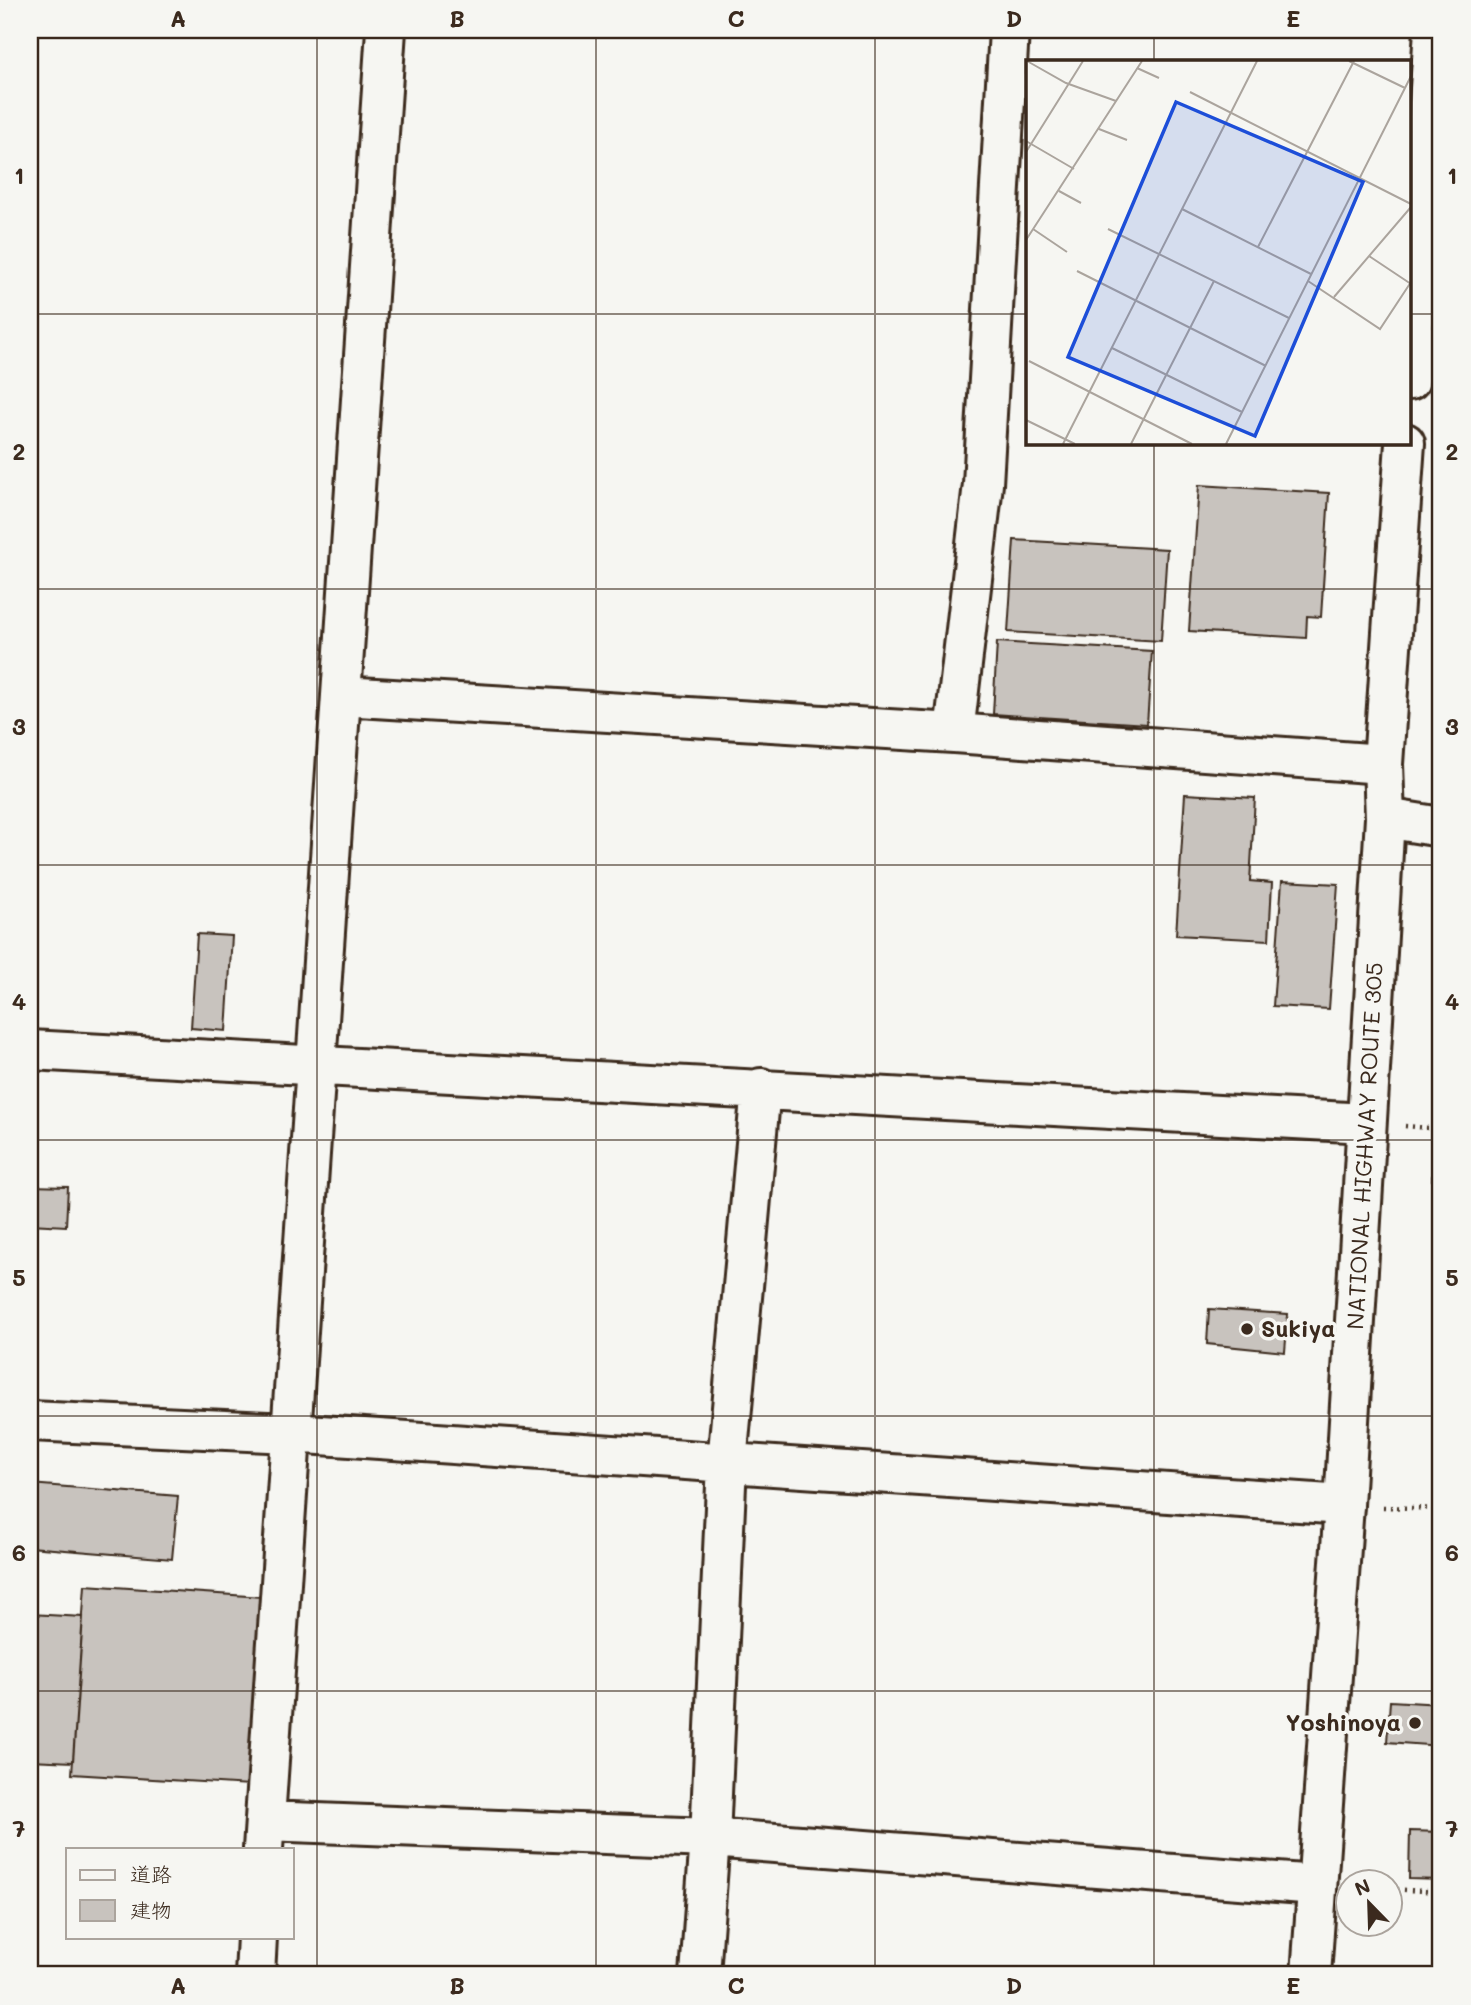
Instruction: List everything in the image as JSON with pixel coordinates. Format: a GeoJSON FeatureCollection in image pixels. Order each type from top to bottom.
{"type":"FeatureCollection","features":[{"type":"Feature","properties":{"kind":"main road"},"geometry":{"type":"LineString","coordinates":[[386,30],[264,1835],[710,1838],[1316,1885]]}},
{"type":"Feature","properties":{"kind":"main road"},"geometry":{"type":"LineString","coordinates":[[954,733],[983,484],[1009,30]]}},
{"type":"Feature","properties":{"kind":"main road"},"geometry":{"type":"LineString","coordinates":[[1412,351],[1434,30]]}},
{"type":"Feature","properties":{"kind":"main road","name":"NATIONAL HIGHWAY ROUTE 305"},"geometry":{"type":"LineString","coordinates":[[1311,1975],[1343,1505],[1385,818],[1383,764],[1405,444]]}},
{"type":"Feature","properties":{"kind":"main road"},"geometry":{"type":"LineString","coordinates":[[342,695],[954,733],[1383,764]]}},
{"type":"Feature","properties":{"kind":"main road"},"geometry":{"type":"LineString","coordinates":[[1385,818],[1441,827]]}},
{"type":"Feature","properties":{"kind":"main road"},"geometry":{"type":"LineString","coordinates":[[30,1050],[1366,1123]]}},
{"type":"Feature","properties":{"kind":"main road"},"geometry":{"type":"LineString","coordinates":[[700,1975],[710,1838],[727,1463],[761,1088]]}},
{"type":"Feature","properties":{"kind":"main road"},"geometry":{"type":"LineString","coordinates":[[30,1421],[291,1433],[1343,1505]]}},
{"type":"Feature","properties":{"kind":"main road"},"geometry":{"type":"LineString","coordinates":[[255,1975],[257,1938]]}},
{"type":"Feature","properties":{"kind":"path"},"geometry":{"type":"LineString","coordinates":[[1343,1505],[1441,1509]]}},
{"type":"Feature","properties":{"kind":"path"},"geometry":{"type":"LineString","coordinates":[[1404,1890],[1441,1892]]}},
{"type":"Feature","properties":{"kind":"building"},"geometry":{"type":"Polygon","coordinates":[[[1199,485],[1329,493],[1321,617],[1307,616],[1306,638],[1189,631],[1199,485]]]}},
{"type":"Feature","properties":{"kind":"building"},"geometry":{"type":"Polygon","coordinates":[[[1014,540],[1167,549],[1161,641],[1008,632],[1014,540]]]}},
{"type":"Feature","properties":{"kind":"building"},"geometry":{"type":"Polygon","coordinates":[[[997,642],[1152,651],[1147,724],[993,714],[997,642]]]}},
{"type":"Feature","properties":{"kind":"building"},"geometry":{"type":"Polygon","coordinates":[[[1185,794],[1255,798],[1250,881],[1272,883],[1269,940],[1176,935],[1185,794]]]}},
{"type":"Feature","properties":{"kind":"building"},"geometry":{"type":"Polygon","coordinates":[[[1282,881],[1338,884],[1329,1009],[1273,1006],[1282,881]]]}},
{"type":"Feature","properties":{"kind":"building"},"geometry":{"type":"Polygon","coordinates":[[[197,934],[232,936],[226,1031],[191,1028],[197,934]]]}},
{"type":"Feature","properties":{"kind":"building"},"geometry":{"type":"Polygon","coordinates":[[[1434,1142],[1441,1142],[1441,1180],[1432,1180],[1434,1142]]]}},
{"type":"Feature","properties":{"kind":"building"},"geometry":{"type":"Polygon","coordinates":[[[30,1186],[68,1187],[66,1226],[30,1224],[30,1186]]]}},
{"type":"Feature","properties":{"kind":"building","name":"Sukiya"},"geometry":{"type":"Polygon","coordinates":[[[1209,1309],[1288,1314],[1285,1352],[1207,1344],[1209,1309]]]}},
{"type":"Feature","properties":{"kind":"building"},"geometry":{"type":"Polygon","coordinates":[[[30,1484],[178,1496],[172,1559],[30,1547],[30,1484]]]}},
{"type":"Feature","properties":{"kind":"building"},"geometry":{"type":"Polygon","coordinates":[[[85,1585],[262,1597],[250,1785],[72,1774],[85,1585]]]}},
{"type":"Feature","properties":{"kind":"building"},"geometry":{"type":"Polygon","coordinates":[[[30,1614],[83,1617],[73,1762],[30,1760],[30,1614]]]}},
{"type":"Feature","properties":{"kind":"building","name":"Yoshinoya"},"geometry":{"type":"Polygon","coordinates":[[[1390,1701],[1441,1704],[1441,1746],[1387,1742],[1390,1701]]]}},
{"type":"Feature","properties":{"kind":"building"},"geometry":{"type":"Polygon","coordinates":[[[1410,1831],[1441,1832],[1441,1880],[1409,1879],[1410,1831]]]}},
{"type":"Feature","properties":{"kind":"place","name":"Sukiya"},"geometry":{"type":"Point","coordinates":[1247,1329]}},
{"type":"Feature","properties":{"kind":"place","name":"Yoshinoya"},"geometry":{"type":"Point","coordinates":[1415,1723]}}]}
